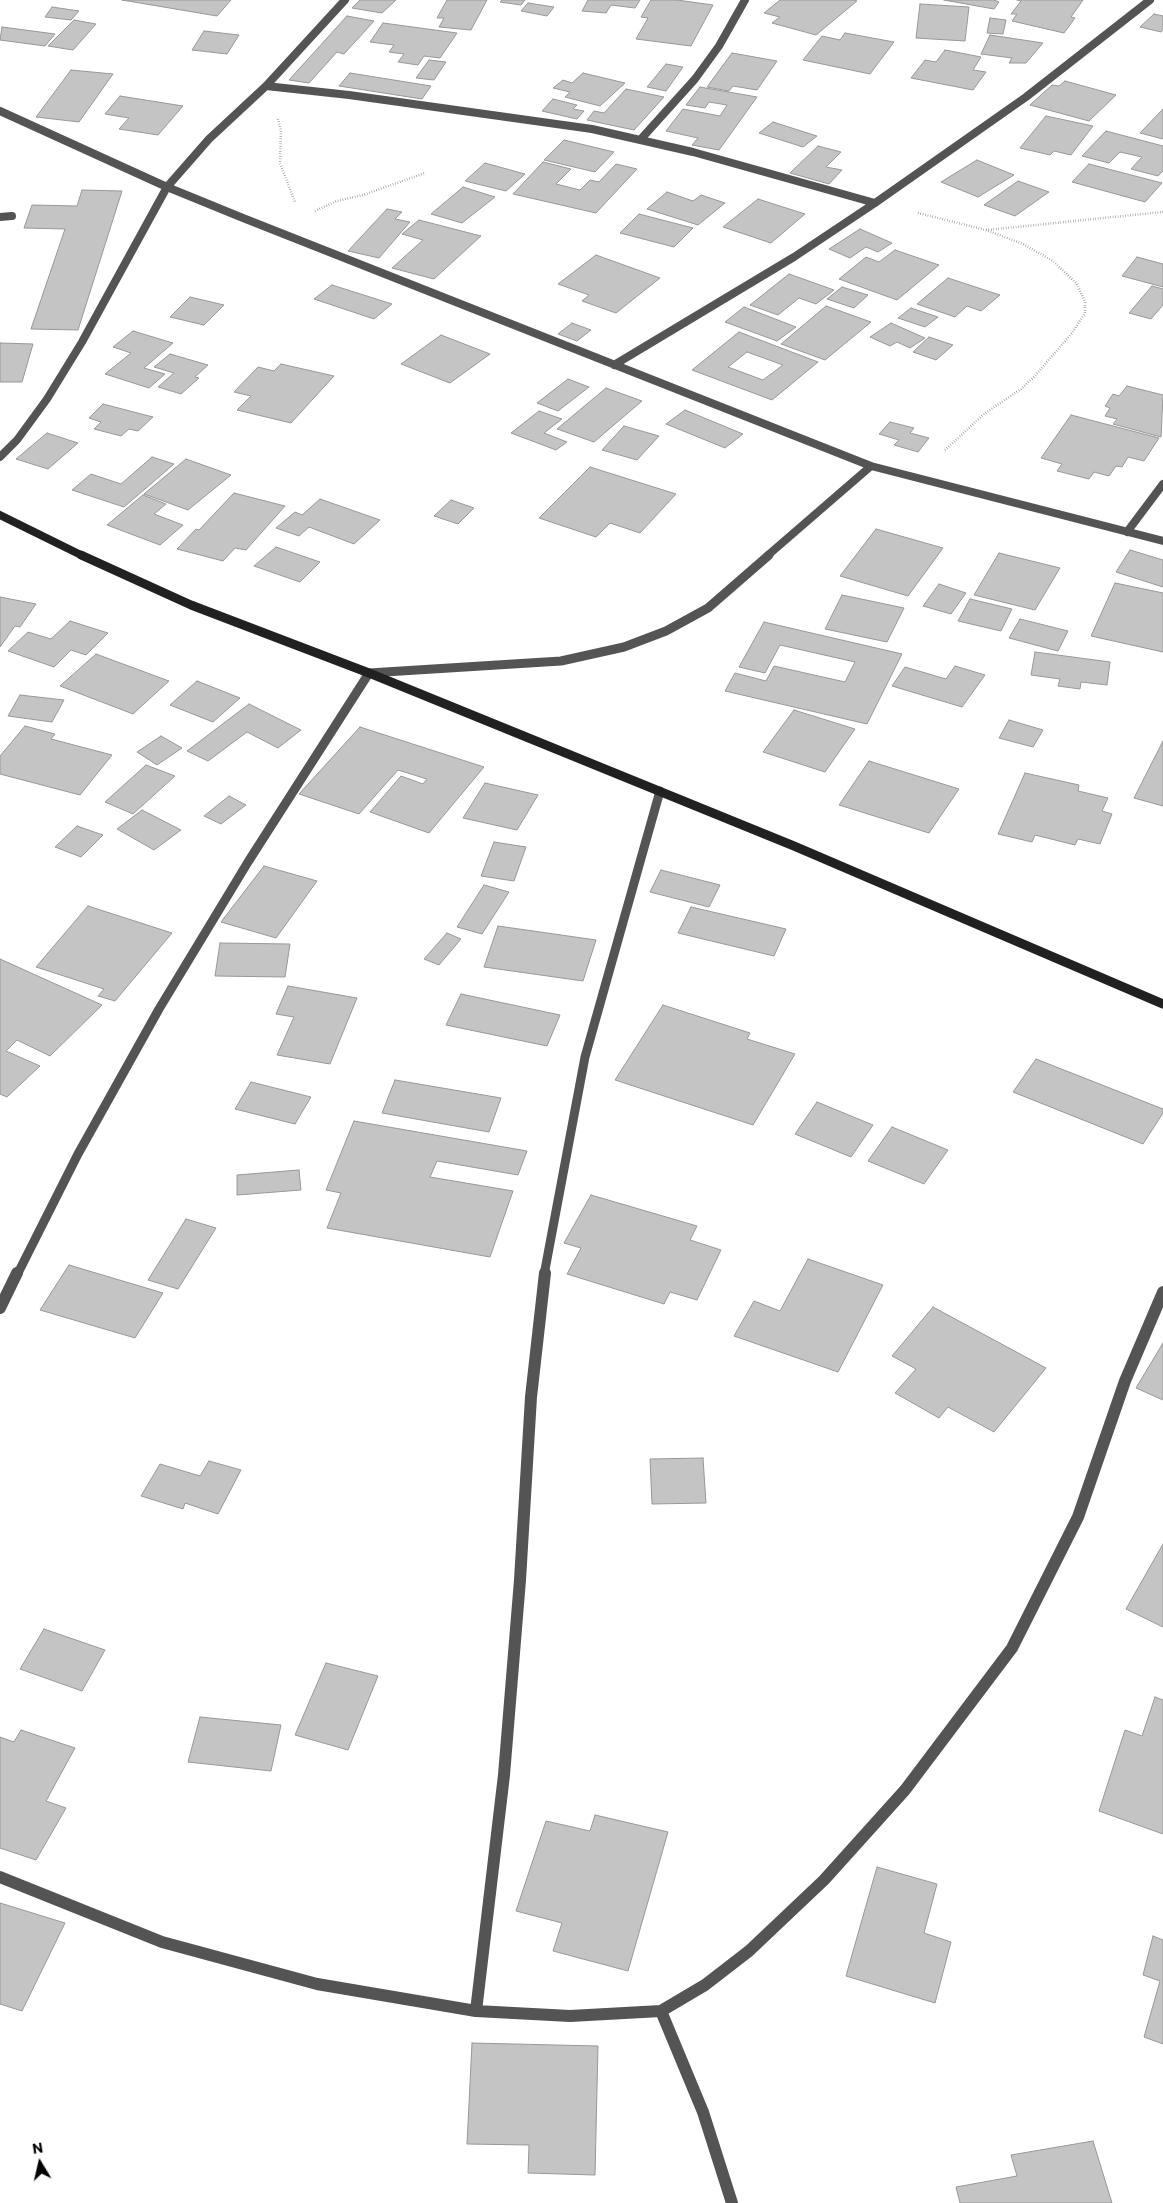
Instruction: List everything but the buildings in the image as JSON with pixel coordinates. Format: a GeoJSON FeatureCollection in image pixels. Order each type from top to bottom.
{"type":"FeatureCollection","features":[{"type":"Feature","properties":{"kind":"street"},"geometry":{"type":"LineString","coordinates":[[0,457],[17,440],[47,399],[82,342],[167,187],[209,139],[269,87],[346,0]]}},
{"type":"Feature","properties":{"kind":"street"},"geometry":{"type":"LineString","coordinates":[[641,139],[695,79],[719,46],[746,0]]}},
{"type":"Feature","properties":{"kind":"street"},"geometry":{"type":"LineString","coordinates":[[614,365],[794,257],[875,203],[1026,97],[1150,0]]}},
{"type":"Feature","properties":{"kind":"street"},"geometry":{"type":"LineString","coordinates":[[269,87],[349,95],[537,121],[641,139],[875,203]]}},
{"type":"Feature","properties":{"kind":"street"},"geometry":{"type":"LineString","coordinates":[[0,111],[48,130],[167,187],[871,466],[1163,541]]}},
{"type":"Feature","properties":{"kind":"street"},"geometry":{"type":"LineString","coordinates":[[0,216],[12,216]]}},
{"type":"Feature","properties":{"kind":"street"},"geometry":{"type":"LineString","coordinates":[[369,673],[561,661],[624,647],[666,630],[708,608],[871,466]]}},
{"type":"Feature","properties":{"kind":"street"},"geometry":{"type":"LineString","coordinates":[[1127,532],[1163,484]]}},
{"type":"Feature","properties":{"kind":"street"},"geometry":{"type":"LineString","coordinates":[[0,515],[101,565],[191,605],[369,673],[794,846],[1163,1004]]}},
{"type":"Feature","properties":{"kind":"street"},"geometry":{"type":"LineString","coordinates":[[0,1308],[78,1154],[159,1009],[248,862],[369,673]]}},
{"type":"Feature","properties":{"kind":"street"},"geometry":{"type":"LineString","coordinates":[[476,2011],[504,1775],[520,1580],[531,1397],[544,1276],[585,1057],[660,791]]}},
{"type":"Feature","properties":{"kind":"street"},"geometry":{"type":"LineString","coordinates":[[0,1877],[162,1942],[317,1984],[476,2011],[570,2016],[661,2011],[705,1985],[749,1951],[824,1880],[905,1790],[1012,1648],[1078,1517],[1125,1381],[1163,1292]]}},
{"type":"Feature","properties":{"kind":"street"},"geometry":{"type":"LineString","coordinates":[[661,2011],[703,2112],[732,2203]]}},
{"type":"Feature","properties":{"kind":"path"},"geometry":{"type":"LineString","coordinates":[[269,87],[281,130],[280,163],[302,221],[315,246]]}},
{"type":"Feature","properties":{"kind":"path"},"geometry":{"type":"LineString","coordinates":[[302,221],[312,213],[337,201],[363,195],[425,173]]}},
{"type":"Feature","properties":{"kind":"path"},"geometry":{"type":"LineString","coordinates":[[875,203],[986,230],[1023,244],[1053,261],[1077,284],[1085,302],[1085,312],[1072,333],[1034,377],[1021,390],[972,425],[916,479]]}},
{"type":"Feature","properties":{"kind":"path"},"geometry":{"type":"LineString","coordinates":[[986,230],[1163,212]]}}]}
